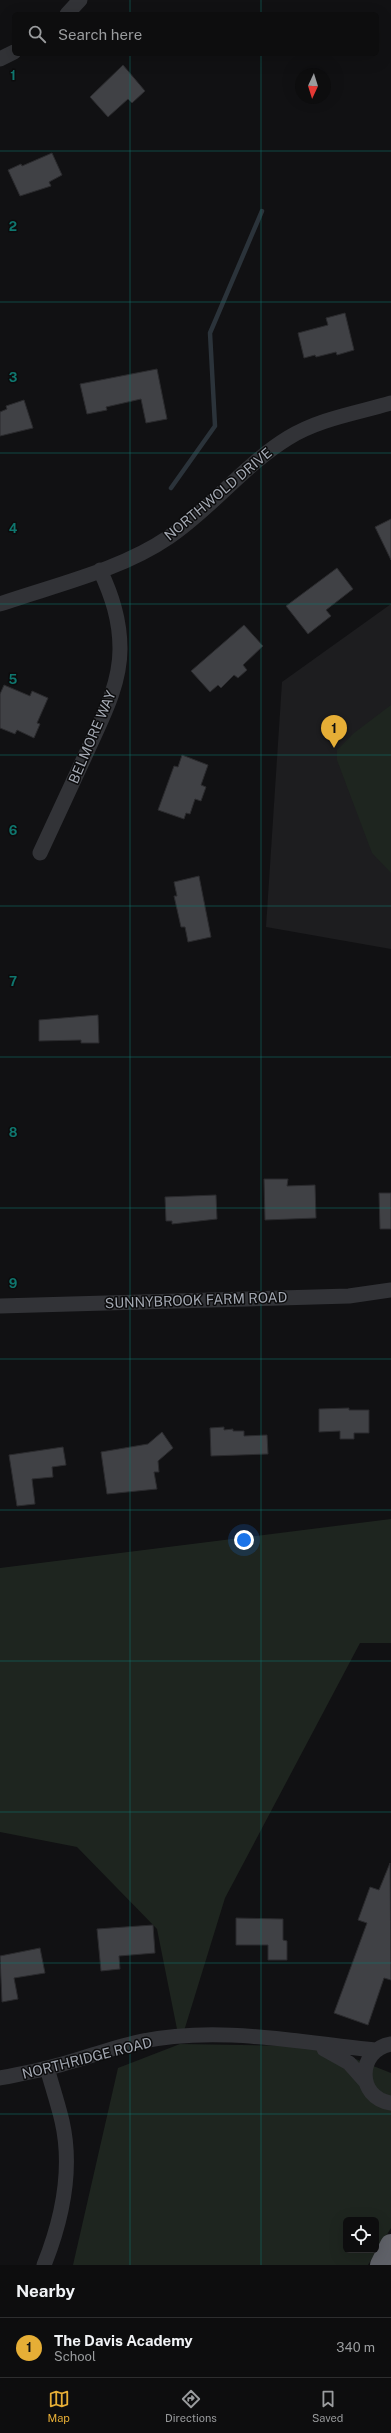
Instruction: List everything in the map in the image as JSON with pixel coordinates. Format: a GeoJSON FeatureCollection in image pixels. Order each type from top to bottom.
{"type":"FeatureCollection","features":[{"type":"Feature","properties":{"kind":"highway"},"geometry":{"type":"LineString","coordinates":[[381,2265],[391,2245]]}},
{"type":"Feature","properties":{"kind":"street"},"geometry":{"type":"LineString","coordinates":[[69,12],[80,0]]}},
{"type":"Feature","properties":{"kind":"street"},"geometry":{"type":"LineString","coordinates":[[0,58],[12,53]]}},
{"type":"Feature","properties":{"kind":"street","name":"NORTHWOLD DRIVE"},"geometry":{"type":"LineString","coordinates":[[0,604],[100,570],[141,554],[169,537],[205,509],[266,452],[289,437],[314,425],[391,403]]}},
{"type":"Feature","properties":{"kind":"street","name":"BELMORE WAY"},"geometry":{"type":"LineString","coordinates":[[40,853],[107,707],[117,677],[120,650],[118,623],[112,597],[100,570]]}},
{"type":"Feature","properties":{"kind":"street","name":"SUNNYBROOK FARM ROAD"},"geometry":{"type":"LineString","coordinates":[[0,1306],[349,1296],[391,1290]]}},
{"type":"Feature","properties":{"kind":"street","name":"NORTHRIDGE ROAD"},"geometry":{"type":"LineString","coordinates":[[0,2078],[47,2068],[138,2042],[198,2035],[263,2036],[316,2045],[385,2046]]}},
{"type":"Feature","properties":{"kind":"street","name":"NORTHRIDGE ROAD"},"geometry":{"type":"LineString","coordinates":[[316,2045],[341,2057],[365,2081],[374,2095],[391,2103]]}},
{"type":"Feature","properties":{"kind":"street","name":"NORTHRIDGE ROAD"},"geometry":{"type":"LineString","coordinates":[[365,2081],[366,2065],[385,2046]]}},
{"type":"Feature","properties":{"kind":"street"},"geometry":{"type":"LineString","coordinates":[[44,2265],[54,2241],[64,2197],[66,2156],[62,2122],[47,2068]]}},
{"type":"Feature","properties":{"kind":"shaded area"},"geometry":{"type":"Polygon","coordinates":[[[391,604],[391,949],[266,927],[282,682],[391,604]]]}},
{"type":"Feature","properties":{"kind":"shaded area"},"geometry":{"type":"Polygon","coordinates":[[[391,705],[391,873],[372,853],[337,760],[337,750],[354,733],[391,705]]]}},
{"type":"Feature","properties":{"kind":"shaded area"},"geometry":{"type":"Polygon","coordinates":[[[391,1519],[391,1643],[360,1643],[225,1898],[180,2044],[157,1929],[77,1847],[0,1832],[0,1568],[391,1519]]]}},
{"type":"Feature","properties":{"kind":"shaded area"},"geometry":{"type":"Polygon","coordinates":[[[180,2044],[302,2046],[343,2054],[391,2073],[391,2228],[379,2247],[379,2217],[343,2217],[343,2253],[375,2253],[368,2265],[73,2265],[118,2068],[180,2044]]]}},
{"type":"Feature","properties":{"kind":"building"},"geometry":{"type":"Polygon","coordinates":[[[123,65],[145,91],[132,103],[128,99],[108,117],[90,97],[123,65]]]}},
{"type":"Feature","properties":{"kind":"building"},"geometry":{"type":"Polygon","coordinates":[[[52,153],[62,175],[49,182],[51,186],[20,196],[8,170],[21,164],[22,166],[52,153]]]}},
{"type":"Feature","properties":{"kind":"building"},"geometry":{"type":"Polygon","coordinates":[[[345,313],[354,350],[337,355],[336,352],[316,357],[315,355],[304,358],[298,333],[328,325],[326,318],[345,313]]]}},
{"type":"Feature","properties":{"kind":"building"},"geometry":{"type":"Polygon","coordinates":[[[157,369],[167,419],[146,423],[141,399],[106,407],[107,410],[87,414],[80,384],[157,369]]]}},
{"type":"Feature","properties":{"kind":"building"},"geometry":{"type":"Polygon","coordinates":[[[24,400],[33,428],[0,436],[0,412],[7,409],[6,406],[24,400]]]}},
{"type":"Feature","properties":{"kind":"building"},"geometry":{"type":"Polygon","coordinates":[[[391,519],[391,560],[375,527],[391,519]]]}},
{"type":"Feature","properties":{"kind":"building"},"geometry":{"type":"Polygon","coordinates":[[[337,568],[353,589],[326,610],[331,616],[308,634],[286,606],[337,568]]]}},
{"type":"Feature","properties":{"kind":"building"},"geometry":{"type":"Polygon","coordinates":[[[244,625],[263,646],[243,665],[247,670],[238,678],[234,675],[221,688],[218,685],[210,692],[191,671],[244,625]]]}},
{"type":"Feature","properties":{"kind":"building"},"geometry":{"type":"Polygon","coordinates":[[[4,685],[30,696],[32,691],[48,698],[37,723],[40,724],[34,738],[17,730],[15,734],[0,728],[0,694],[4,685]]]}},
{"type":"Feature","properties":{"kind":"building"},"geometry":{"type":"Polygon","coordinates":[[[182,755],[208,765],[201,785],[206,787],[201,801],[195,799],[190,814],[186,813],[184,819],[158,810],[174,766],[178,767],[182,755]]]}},
{"type":"Feature","properties":{"kind":"building"},"geometry":{"type":"Polygon","coordinates":[[[199,876],[211,937],[188,942],[185,927],[181,927],[174,896],[177,896],[174,882],[199,876]]]}},
{"type":"Feature","properties":{"kind":"building"},"geometry":{"type":"Polygon","coordinates":[[[98,1015],[99,1043],[81,1043],[81,1040],[39,1041],[39,1020],[98,1015]]]}},
{"type":"Feature","properties":{"kind":"building"},"geometry":{"type":"Polygon","coordinates":[[[264,1179],[288,1179],[287,1186],[315,1185],[316,1218],[265,1220],[264,1179]]]}},
{"type":"Feature","properties":{"kind":"building"},"geometry":{"type":"Polygon","coordinates":[[[379,1193],[391,1193],[391,1229],[380,1229],[379,1193]]]}},
{"type":"Feature","properties":{"kind":"building"},"geometry":{"type":"Polygon","coordinates":[[[216,1195],[217,1219],[172,1224],[172,1221],[166,1221],[165,1197],[216,1195]]]}},
{"type":"Feature","properties":{"kind":"building"},"geometry":{"type":"Polygon","coordinates":[[[349,1408],[349,1410],[369,1410],[369,1433],[354,1433],[354,1439],[340,1439],[340,1431],[319,1432],[319,1409],[349,1408]]]}},
{"type":"Feature","properties":{"kind":"building"},"geometry":{"type":"Polygon","coordinates":[[[224,1427],[224,1430],[233,1429],[233,1431],[244,1431],[244,1436],[267,1435],[268,1454],[211,1456],[210,1428],[224,1427]]]}},
{"type":"Feature","properties":{"kind":"building"},"geometry":{"type":"Polygon","coordinates":[[[162,1432],[173,1448],[158,1461],[159,1472],[154,1472],[157,1489],[107,1494],[101,1452],[148,1444],[162,1432]]]}},
{"type":"Feature","properties":{"kind":"building"},"geometry":{"type":"Polygon","coordinates":[[[63,1447],[66,1465],[52,1467],[53,1477],[32,1479],[35,1504],[17,1506],[9,1455],[63,1447]]]}},
{"type":"Feature","properties":{"kind":"building"},"geometry":{"type":"Polygon","coordinates":[[[390,1863],[391,1980],[384,1978],[368,2025],[334,2013],[367,1923],[358,1920],[370,1887],[379,1890],[390,1863]]]}},
{"type":"Feature","properties":{"kind":"building"},"geometry":{"type":"Polygon","coordinates":[[[236,1918],[283,1919],[283,1940],[287,1941],[287,1960],[268,1960],[268,1945],[236,1945],[236,1918]]]}},
{"type":"Feature","properties":{"kind":"building"},"geometry":{"type":"Polygon","coordinates":[[[153,1925],[155,1953],[119,1956],[120,1969],[101,1971],[97,1929],[153,1925]]]}},
{"type":"Feature","properties":{"kind":"building"},"geometry":{"type":"Polygon","coordinates":[[[40,1948],[45,1973],[14,1978],[18,1999],[2,2002],[0,1956],[40,1948]]]}},
{"type":"Feature","properties":{"kind":"waterway"},"geometry":{"type":"LineString","coordinates":[[171,488],[215,426],[210,333],[262,211]]}},
{"type":"Feature","properties":{"kind":"place","name":"The Davis Academy"},"geometry":{"type":"Point","coordinates":[334,748]}}]}
